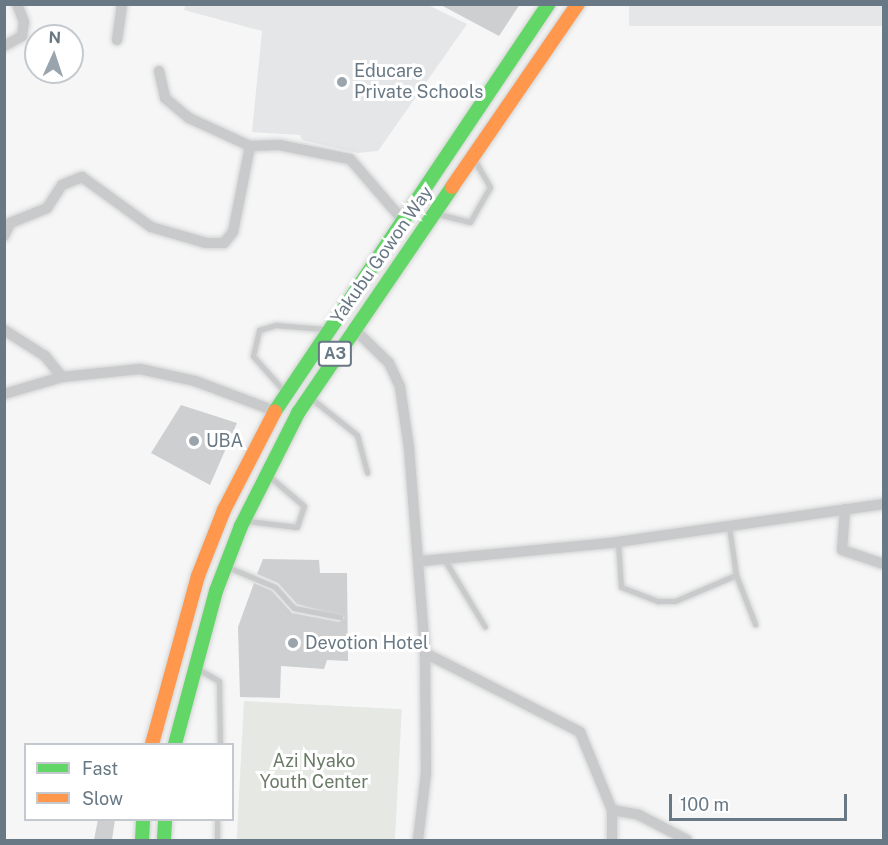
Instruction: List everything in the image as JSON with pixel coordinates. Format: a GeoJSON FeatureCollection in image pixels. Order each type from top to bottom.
{"type":"FeatureCollection","features":[{"type":"Feature","properties":{"kind":"highway","name":"Yakubu Gowon Way"},"geometry":{"type":"LineString","coordinates":[[152,743],[167,679],[224,510],[275,411],[325,329],[548,4]]}},
{"type":"Feature","properties":{"kind":"highway","name":"Yakubu Gowon Way"},"geometry":{"type":"LineString","coordinates":[[175,743],[187,686],[225,566],[266,474],[308,396],[352,328],[578,4]]}},
{"type":"Feature","properties":{"kind":"highway"},"geometry":{"type":"LineString","coordinates":[[167,679],[187,686]]}},
{"type":"Feature","properties":{"kind":"highway"},"geometry":{"type":"LineString","coordinates":[[142,840],[143,821]]}},
{"type":"Feature","properties":{"kind":"highway"},"geometry":{"type":"LineString","coordinates":[[164,840],[165,821]]}},
{"type":"Feature","properties":{"kind":"street"},"geometry":{"type":"LineString","coordinates":[[4,46],[22,36],[24,22],[17,4]]}},
{"type":"Feature","properties":{"kind":"street"},"geometry":{"type":"LineString","coordinates":[[117,40],[122,4]]}},
{"type":"Feature","properties":{"kind":"street"},"geometry":{"type":"LineString","coordinates":[[159,71],[165,98],[189,118],[250,146],[279,145],[350,159],[401,218]]}},
{"type":"Feature","properties":{"kind":"street"},"geometry":{"type":"LineString","coordinates":[[4,236],[10,223],[47,208],[62,185],[82,177],[151,227],[206,243],[224,243],[233,232],[250,146]]}},
{"type":"Feature","properties":{"kind":"street"},"geometry":{"type":"LineString","coordinates":[[352,328],[389,363],[400,387],[422,561],[426,773],[418,840]]}},
{"type":"Feature","properties":{"kind":"street"},"geometry":{"type":"LineString","coordinates":[[4,330],[45,356],[62,377]]}},
{"type":"Feature","properties":{"kind":"street"},"geometry":{"type":"LineString","coordinates":[[4,394],[62,377],[119,369],[162,372],[275,411]]}},
{"type":"Feature","properties":{"kind":"street"},"geometry":{"type":"LineString","coordinates":[[422,561],[618,542],[884,504]]}},
{"type":"Feature","properties":{"kind":"street"},"geometry":{"type":"LineString","coordinates":[[845,509],[842,550],[884,564]]}},
{"type":"Feature","properties":{"kind":"street"},"geometry":{"type":"LineString","coordinates":[[425,653],[580,732],[612,810],[612,840]]}},
{"type":"Feature","properties":{"kind":"street"},"geometry":{"type":"LineString","coordinates":[[612,810],[639,815],[687,840]]}},
{"type":"Feature","properties":{"kind":"lane"},"geometry":{"type":"LineString","coordinates":[[433,212],[470,222],[491,182],[472,157]]}},
{"type":"Feature","properties":{"kind":"lane"},"geometry":{"type":"LineString","coordinates":[[286,392],[255,362],[252,350],[259,330],[275,325],[325,329]]}},
{"type":"Feature","properties":{"kind":"lane"},"geometry":{"type":"LineString","coordinates":[[308,396],[348,424],[363,449],[367,473]]}},
{"type":"Feature","properties":{"kind":"lane"},"geometry":{"type":"LineString","coordinates":[[244,520],[297,527],[304,506],[266,474]]}},
{"type":"Feature","properties":{"kind":"lane"},"geometry":{"type":"LineString","coordinates":[[729,526],[736,575],[754,624]]}},
{"type":"Feature","properties":{"kind":"lane"},"geometry":{"type":"LineString","coordinates":[[618,542],[621,586],[658,601],[675,600],[736,575]]}},
{"type":"Feature","properties":{"kind":"lane"},"geometry":{"type":"LineString","coordinates":[[444,559],[485,627]]}},
{"type":"Feature","properties":{"kind":"lane"},"geometry":{"type":"LineString","coordinates":[[225,566],[275,587],[294,608],[340,617]]}},
{"type":"Feature","properties":{"kind":"lane"},"geometry":{"type":"LineString","coordinates":[[192,669],[219,681],[220,743]]}},
{"type":"Feature","properties":{"kind":"lane"},"geometry":{"type":"LineString","coordinates":[[216,840],[217,821]]}},
{"type":"Feature","properties":{"kind":"shaded area","name":"Educare Private Schools"},"geometry":{"type":"Polygon","coordinates":[[[186,4],[428,5],[467,24],[378,151],[358,153],[302,140],[300,135],[252,132],[262,31],[184,10],[186,4]]]}},
{"type":"Feature","properties":{"kind":"shaded area"},"geometry":{"type":"Polygon","coordinates":[[[629,5],[883,5],[883,26],[629,26],[629,5]]]}},
{"type":"Feature","properties":{"kind":"green space","name":"Azi Nyako Youth Center"},"geometry":{"type":"Polygon","coordinates":[[[244,701],[402,709],[395,840],[237,840],[244,701]]]}},
{"type":"Feature","properties":{"kind":"building"},"geometry":{"type":"Polygon","coordinates":[[[439,4],[520,4],[499,36],[439,4]]]}},
{"type":"Feature","properties":{"kind":"building","name":"UBA"},"geometry":{"type":"Polygon","coordinates":[[[181,405],[237,423],[210,485],[151,453],[181,405]]]}},
{"type":"Feature","properties":{"kind":"building","name":"Devotion Hotel"},"geometry":{"type":"Polygon","coordinates":[[[263,559],[319,560],[320,573],[347,573],[348,661],[327,660],[324,669],[281,666],[280,698],[240,697],[238,627],[254,583],[272,591],[292,613],[339,622],[345,617],[297,604],[278,583],[257,574],[263,559]]]}},
{"type":"Feature","properties":{"kind":"building"},"geometry":{"type":"Polygon","coordinates":[[[98,821],[115,821],[112,840],[94,840],[98,821]]]}},
{"type":"Feature","properties":{"kind":"traffic: fast"},"geometry":{"type":"LineString","coordinates":[[275,411],[548,4]]}},
{"type":"Feature","properties":{"kind":"traffic: fast"},"geometry":{"type":"LineString","coordinates":[[175,743],[216,591],[241,526],[298,413],[452,187]]}},
{"type":"Feature","properties":{"kind":"traffic: fast"},"geometry":{"type":"LineString","coordinates":[[142,840],[143,821]]}},
{"type":"Feature","properties":{"kind":"traffic: fast"},"geometry":{"type":"LineString","coordinates":[[164,840],[165,821]]}},
{"type":"Feature","properties":{"kind":"traffic: slow"},"geometry":{"type":"LineString","coordinates":[[452,187],[578,4]]}},
{"type":"Feature","properties":{"kind":"traffic: slow"},"geometry":{"type":"LineString","coordinates":[[152,743],[198,576],[224,510],[275,411]]}},
{"type":"Feature","properties":{"kind":"place","name":"Educare Private Schools"},"geometry":{"type":"Point","coordinates":[342,82]}},
{"type":"Feature","properties":{"kind":"place","name":"UBA"},"geometry":{"type":"Point","coordinates":[194,441]}},
{"type":"Feature","properties":{"kind":"place","name":"Devotion Hotel"},"geometry":{"type":"Point","coordinates":[293,643]}}]}
